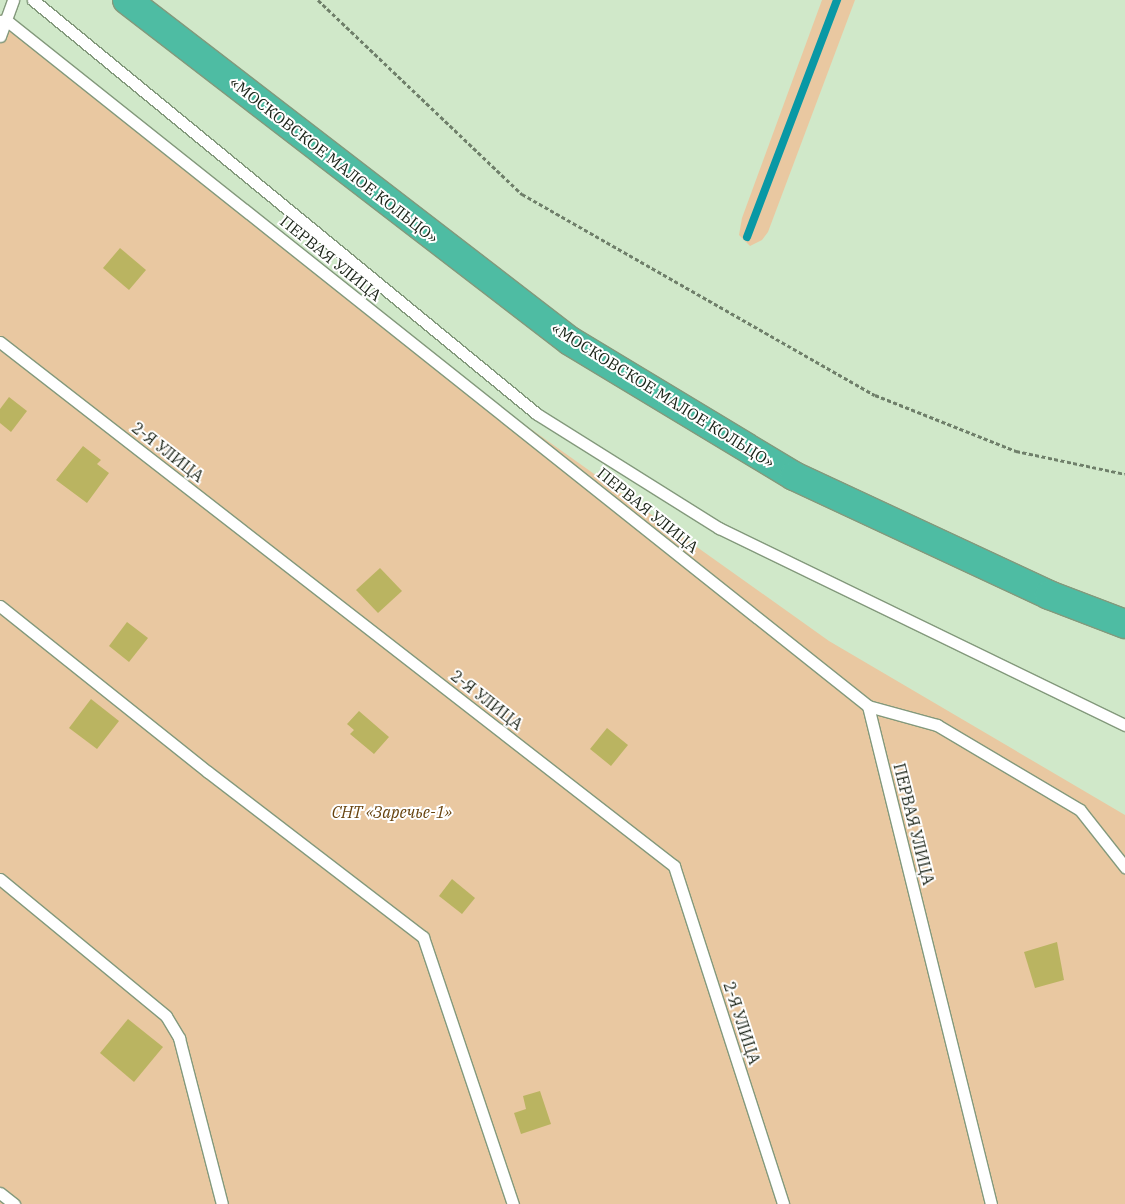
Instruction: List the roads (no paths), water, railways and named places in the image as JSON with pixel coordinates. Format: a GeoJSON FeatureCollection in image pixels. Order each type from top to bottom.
{"type":"FeatureCollection","features":[{"type":"Feature","properties":{"kind":"highway","name":"«МОСКОВСКОЕ МАЛОЕ КОЛЬЦО»"},"geometry":{"type":"LineString","coordinates":[[127,0],[570,341],[794,476],[1049,595],[1125,624]]}},
{"type":"Feature","properties":{"kind":"lane"},"geometry":{"type":"LineString","coordinates":[[0,36],[3,21],[13,0]]}},
{"type":"Feature","properties":{"kind":"lane"},"geometry":{"type":"LineString","coordinates":[[33,0],[537,414],[719,528],[1125,725]]}},
{"type":"Feature","properties":{"kind":"lane","name":"ПЕРВАЯ УЛИЦА"},"geometry":{"type":"LineString","coordinates":[[3,21],[868,706],[991,1204]]}},
{"type":"Feature","properties":{"kind":"lane","name":"2-Я УЛИЦА"},"geometry":{"type":"LineString","coordinates":[[0,342],[674,866],[783,1204]]}},
{"type":"Feature","properties":{"kind":"lane"},"geometry":{"type":"LineString","coordinates":[[0,606],[208,772],[423,936],[513,1204]]}},
{"type":"Feature","properties":{"kind":"lane"},"geometry":{"type":"LineString","coordinates":[[868,706],[938,726],[1080,810],[1125,866]]}},
{"type":"Feature","properties":{"kind":"lane"},"geometry":{"type":"LineString","coordinates":[[0,879],[166,1016],[179,1038],[222,1204]]}},
{"type":"Feature","properties":{"kind":"lane"},"geometry":{"type":"LineString","coordinates":[[0,1194],[14,1204]]}},
{"type":"Feature","properties":{"kind":"waterway"},"geometry":{"type":"LineString","coordinates":[[747,237],[837,0]]}},
{"type":"Feature","properties":{"kind":"park label","name":"СНТ «Заречье-1»"},"geometry":{"type":"Point","coordinates":[392,812]}}]}
